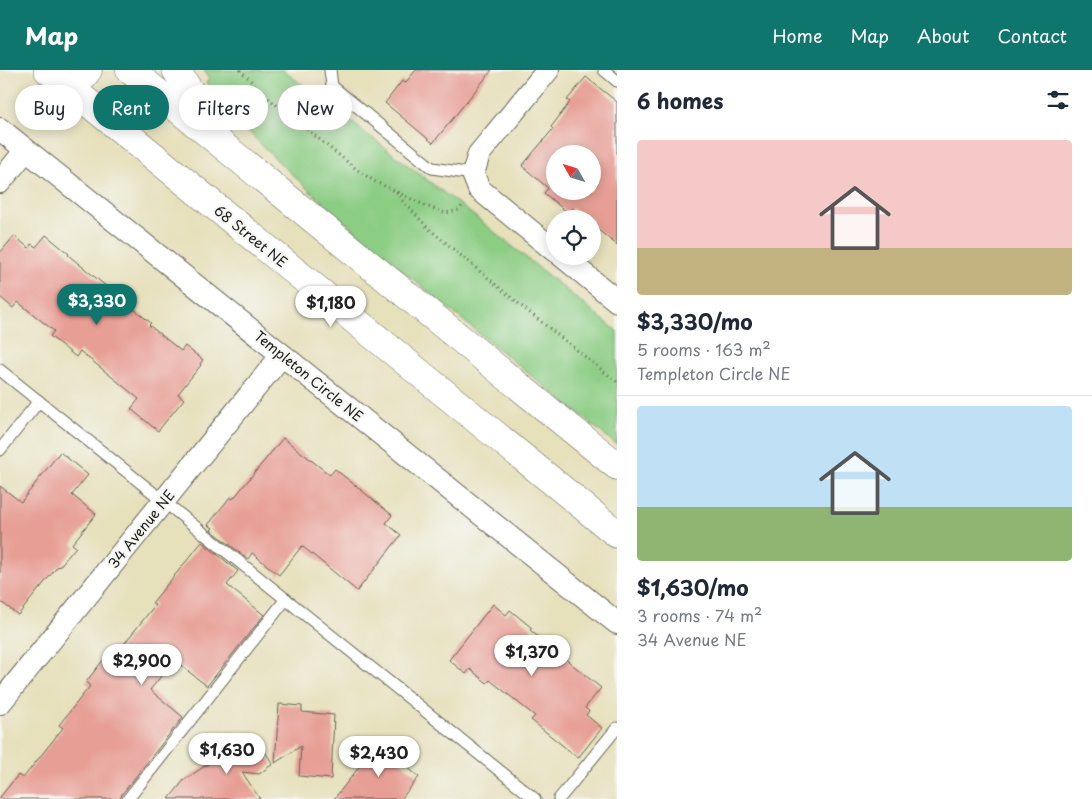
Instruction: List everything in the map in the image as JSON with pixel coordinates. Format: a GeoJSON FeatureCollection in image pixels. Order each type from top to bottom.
{"type":"FeatureCollection","features":[{"type":"Feature","properties":{"kind":"main road","name":"68 Street NE"},"geometry":{"type":"LineString","coordinates":[[48,70],[80,80],[617,534]]}},
{"type":"Feature","properties":{"kind":"main road"},"geometry":{"type":"LineString","coordinates":[[130,70],[617,466]]}},
{"type":"Feature","properties":{"kind":"main road"},"geometry":{"type":"LineString","coordinates":[[176,70],[228,149]]}},
{"type":"Feature","properties":{"kind":"street"},"geometry":{"type":"LineString","coordinates":[[546,243],[476,182],[479,154],[548,70]]}},
{"type":"Feature","properties":{"kind":"street","name":"Templeton Circle NE"},"geometry":{"type":"LineString","coordinates":[[0,130],[617,623]]}},
{"type":"Feature","properties":{"kind":"street"},"geometry":{"type":"LineString","coordinates":[[0,182],[26,150]]}},
{"type":"Feature","properties":{"kind":"street"},"geometry":{"type":"LineString","coordinates":[[573,265],[617,301]]}},
{"type":"Feature","properties":{"kind":"street","name":"34 Avenue NE"},"geometry":{"type":"LineString","coordinates":[[0,702],[282,355]]}},
{"type":"Feature","properties":{"kind":"lane"},"geometry":{"type":"LineString","coordinates":[[330,70],[332,86],[432,168],[476,182]]}},
{"type":"Feature","properties":{"kind":"lane"},"geometry":{"type":"LineString","coordinates":[[604,70],[617,81]]}},
{"type":"Feature","properties":{"kind":"lane"},"geometry":{"type":"LineString","coordinates":[[0,370],[535,799]]}},
{"type":"Feature","properties":{"kind":"lane"},"geometry":{"type":"LineString","coordinates":[[0,450],[39,401]]}},
{"type":"Feature","properties":{"kind":"lane"},"geometry":{"type":"LineString","coordinates":[[128,799],[286,599]]}},
{"type":"Feature","properties":{"kind":"lane"},"geometry":{"type":"LineString","coordinates":[[559,799],[617,728]]}},
{"type":"Feature","properties":{"kind":"path"},"geometry":{"type":"LineString","coordinates":[[240,70],[269,99],[360,172],[376,182],[426,206],[445,213],[459,210],[476,182]]}},
{"type":"Feature","properties":{"kind":"path"},"geometry":{"type":"LineString","coordinates":[[396,191],[404,204],[428,228],[525,309],[617,382]]}},
{"type":"Feature","properties":{"kind":"green space"},"geometry":{"type":"Polygon","coordinates":[[[204,70],[283,70],[303,85],[278,85],[278,130],[352,130],[352,123],[477,218],[617,331],[617,445],[349,225],[247,130],[268,130],[268,85],[208,85],[206,83],[209,79],[204,70]]]}},
{"type":"Feature","properties":{"kind":"building"},"geometry":{"type":"Polygon","coordinates":[[[416,70],[492,70],[433,143],[385,103],[402,81],[405,83],[416,70]]]}},
{"type":"Feature","properties":{"kind":"building"},"geometry":{"type":"Polygon","coordinates":[[[586,77],[617,102],[617,245],[601,232],[601,210],[574,210],[572,208],[570,210],[564,210],[552,200],[601,200],[601,145],[546,145],[546,186],[522,166],[553,129],[551,127],[570,102],[567,100],[586,77]]]}},
{"type":"Feature","properties":{"kind":"building"},"geometry":{"type":"Polygon","coordinates":[[[46,235],[151,323],[149,325],[181,351],[185,346],[203,360],[178,394],[184,399],[158,431],[131,409],[139,399],[80,351],[76,357],[50,336],[54,331],[18,302],[13,308],[0,297],[0,253],[14,236],[29,248],[31,244],[36,247],[46,235]]]}},
{"type":"Feature","properties":{"kind":"building"},"geometry":{"type":"Polygon","coordinates":[[[283,438],[330,475],[335,469],[392,515],[386,523],[401,535],[357,591],[302,546],[279,575],[252,553],[248,559],[211,530],[213,528],[208,525],[230,497],[233,499],[283,438]]]}},
{"type":"Feature","properties":{"kind":"building"},"geometry":{"type":"Polygon","coordinates":[[[60,452],[88,475],[72,495],[96,514],[72,544],[76,547],[18,615],[0,601],[0,486],[21,502],[60,452]]]}},
{"type":"Feature","properties":{"kind":"building"},"geometry":{"type":"Polygon","coordinates":[[[202,542],[238,571],[227,585],[264,615],[207,686],[174,660],[150,690],[183,717],[120,799],[0,799],[18,775],[23,778],[63,728],[59,725],[90,686],[86,682],[111,650],[116,654],[155,605],[152,603],[202,542]]]}},
{"type":"Feature","properties":{"kind":"building"},"geometry":{"type":"Polygon","coordinates":[[[493,604],[506,615],[510,610],[532,628],[530,630],[601,688],[585,708],[589,711],[586,715],[602,728],[578,758],[531,720],[535,716],[490,680],[487,683],[470,669],[466,674],[449,660],[493,604]]]}},
{"type":"Feature","properties":{"kind":"building"},"geometry":{"type":"Polygon","coordinates":[[[279,704],[302,706],[302,712],[334,715],[331,779],[299,776],[301,746],[275,763],[279,704]]]}},
{"type":"Feature","properties":{"kind":"building"},"geometry":{"type":"Polygon","coordinates":[[[253,734],[273,764],[259,774],[242,772],[260,799],[169,799],[184,780],[253,734]]]}},
{"type":"Feature","properties":{"kind":"building"},"geometry":{"type":"Polygon","coordinates":[[[378,743],[419,777],[401,799],[334,799],[378,743]]]}}]}
